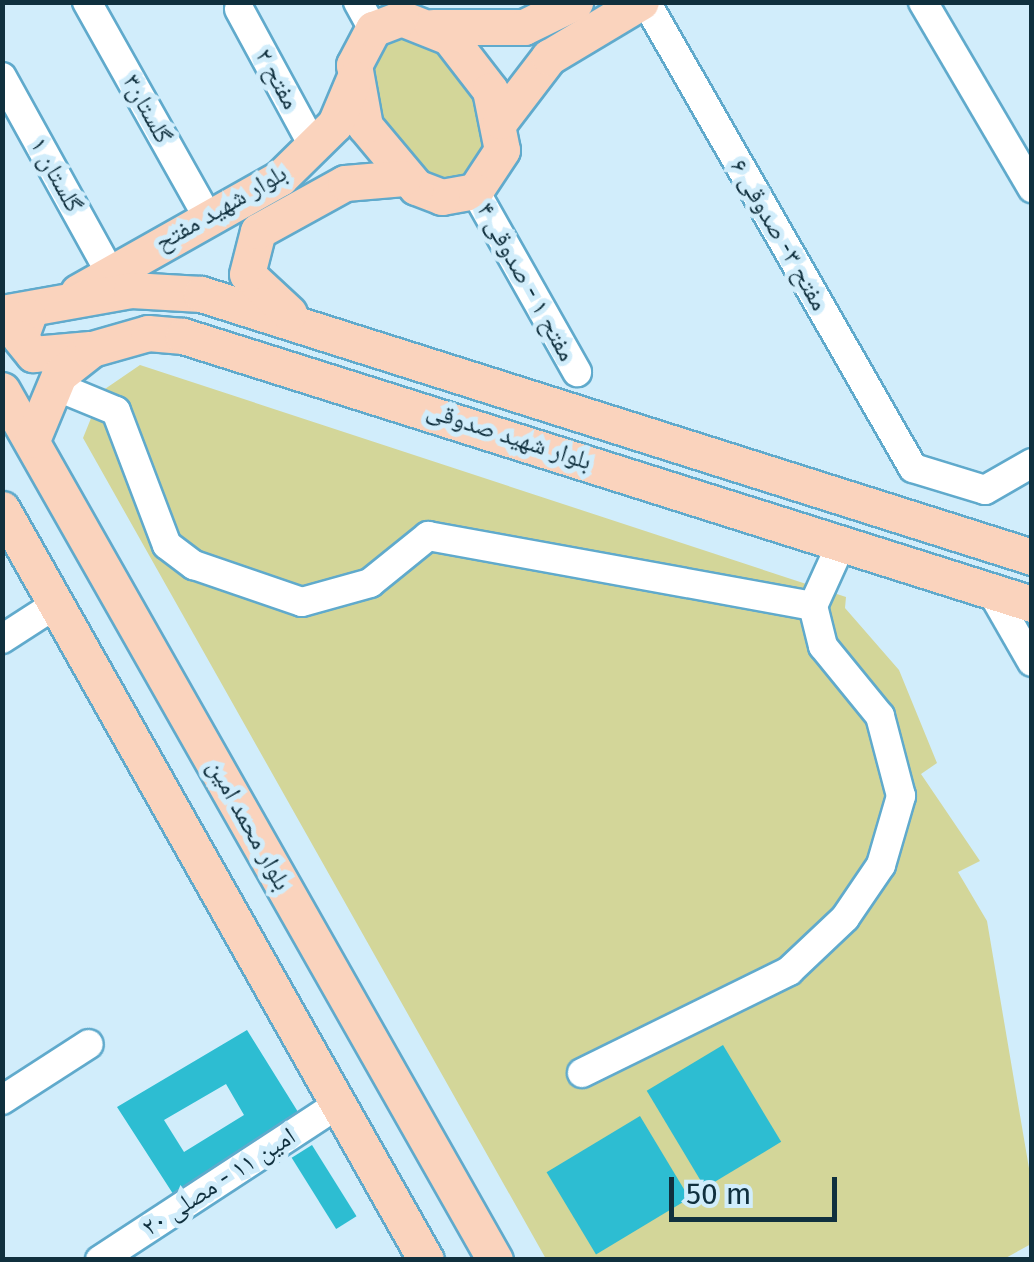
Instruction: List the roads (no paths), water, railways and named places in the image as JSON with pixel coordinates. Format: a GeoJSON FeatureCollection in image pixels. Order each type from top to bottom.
{"type":"FeatureCollection","features":[{"type":"Feature","properties":{"kind":"main road"},"geometry":{"type":"LineString","coordinates":[[433,27],[481,76],[500,121],[498,164],[476,191],[442,196],[404,178],[364,126],[354,79],[366,16],[400,18],[433,27],[524,27],[575,2]]}},
{"type":"Feature","properties":{"kind":"main road"},"geometry":{"type":"LineString","coordinates":[[500,121],[549,57],[644,2]]}},
{"type":"Feature","properties":{"kind":"main road","name":"بلوار شهید مفتح"},"geometry":{"type":"LineString","coordinates":[[29,311],[110,273],[315,149],[354,79]]}},
{"type":"Feature","properties":{"kind":"main road","name":"بلوار شهید مفتح"},"geometry":{"type":"LineString","coordinates":[[297,320],[247,274],[258,230],[345,182],[404,178]]}},
{"type":"Feature","properties":{"kind":"main road","name":"بلوار شهید صدوقی"},"geometry":{"type":"LineString","coordinates":[[29,311],[164,289],[297,320],[1032,556]]}},
{"type":"Feature","properties":{"kind":"main road"},"geometry":{"type":"LineString","coordinates":[[29,311],[23,346],[71,362],[32,440]]}},
{"type":"Feature","properties":{"kind":"main road","name":"بلوار شهید صدوقی"},"geometry":{"type":"LineString","coordinates":[[2,378],[71,362],[135,335],[183,336],[1032,604]]}},
{"type":"Feature","properties":{"kind":"main road","name":"بلوار محمد امین"},"geometry":{"type":"LineString","coordinates":[[2,390],[494,1260]]}},
{"type":"Feature","properties":{"kind":"main road"},"geometry":{"type":"LineString","coordinates":[[2,508],[426,1260]]}},
{"type":"Feature","properties":{"kind":"street","name":"گلستان۳"},"geometry":{"type":"LineString","coordinates":[[87,2],[207,216]]}},
{"type":"Feature","properties":{"kind":"street","name":"مفتح ۳- صدوقی ۶"},"geometry":{"type":"LineString","coordinates":[[644,2],[913,468],[985,490],[1032,463]]}},
{"type":"Feature","properties":{"kind":"street"},"geometry":{"type":"LineString","coordinates":[[923,2],[1032,188]]}},
{"type":"Feature","properties":{"kind":"street","name":"مفتح ۲"},"geometry":{"type":"LineString","coordinates":[[238,8],[315,149]]}},
{"type":"Feature","properties":{"kind":"street","name":"گلستان ۱"},"geometry":{"type":"LineString","coordinates":[[2,78],[110,273]]}},
{"type":"Feature","properties":{"kind":"street","name":"مفتح ۱ - صدوقی ۴"},"geometry":{"type":"LineString","coordinates":[[476,191],[577,372]]}},
{"type":"Feature","properties":{"kind":"street"},"geometry":{"type":"LineString","coordinates":[[71,362],[116,411],[167,545],[284,597],[337,600],[428,536],[813,606]]}},
{"type":"Feature","properties":{"kind":"street"},"geometry":{"type":"LineString","coordinates":[[582,1073],[789,972],[845,918],[882,865],[901,796],[884,732],[823,646],[813,606],[842,542]]}},
{"type":"Feature","properties":{"kind":"street"},"geometry":{"type":"LineString","coordinates":[[990,589],[1032,662]]}},
{"type":"Feature","properties":{"kind":"street"},"geometry":{"type":"LineString","coordinates":[[2,639],[56,604]]}},
{"type":"Feature","properties":{"kind":"street"},"geometry":{"type":"LineString","coordinates":[[2,1100],[89,1044]]}},
{"type":"Feature","properties":{"kind":"street","name":"امین ۱۱ - مصلی ۲۰"},"geometry":{"type":"LineString","coordinates":[[100,1260],[338,1104]]}}]}
